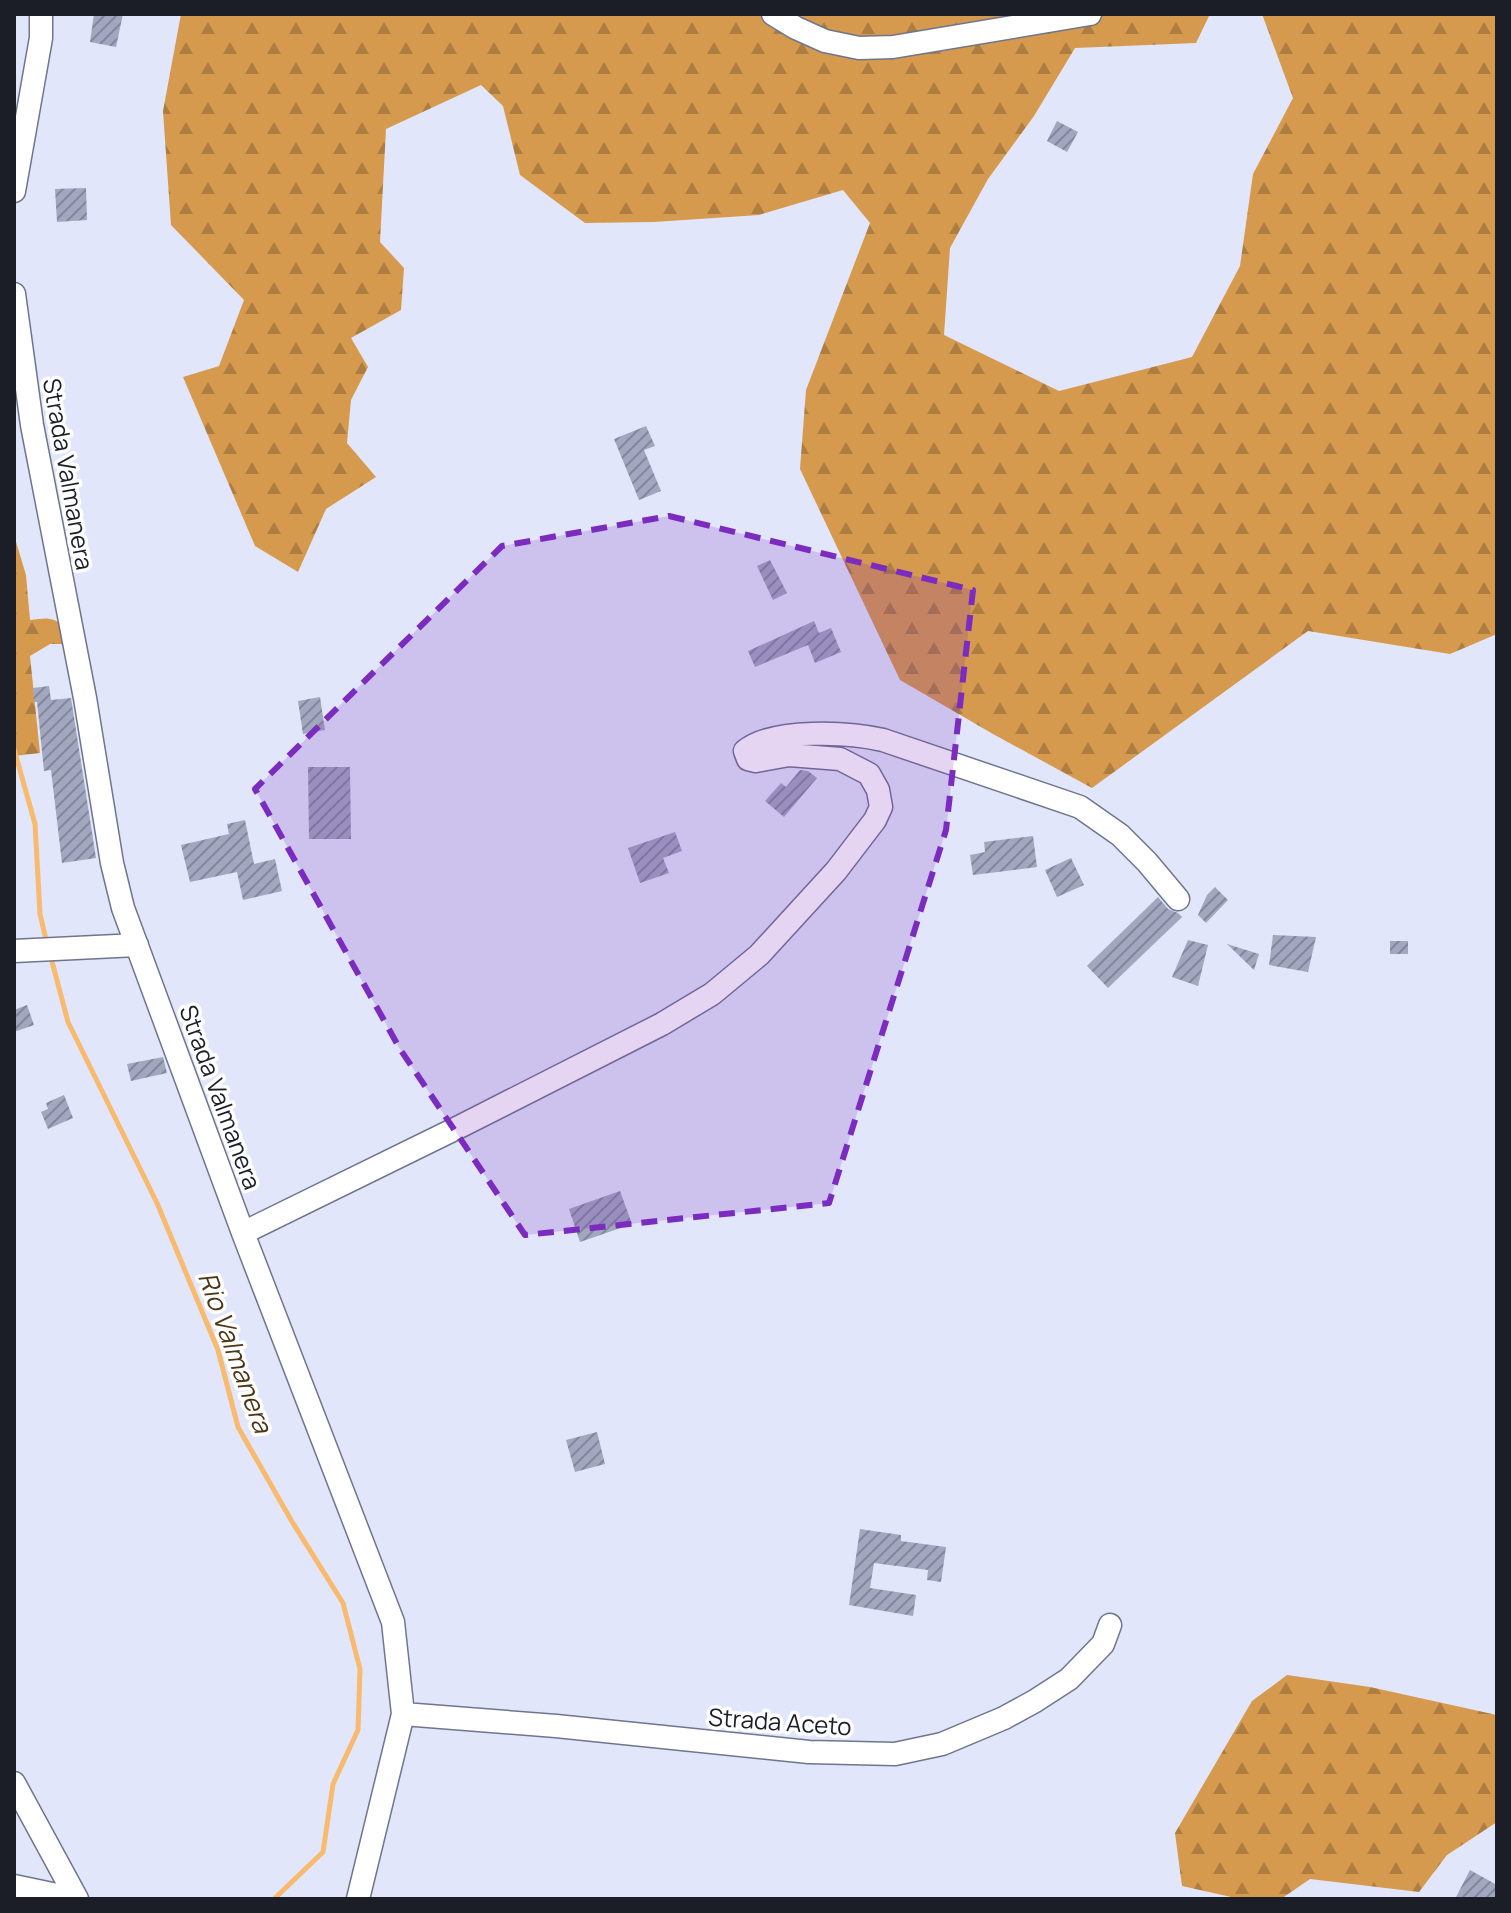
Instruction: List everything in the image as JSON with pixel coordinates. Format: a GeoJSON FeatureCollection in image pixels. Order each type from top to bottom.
{"type":"FeatureCollection","features":[{"type":"Feature","properties":{"kind":"street"},"geometry":{"type":"LineString","coordinates":[[14,191],[41,38],[41,14]]}},
{"type":"Feature","properties":{"kind":"street"},"geometry":{"type":"LineString","coordinates":[[773,14],[825,41],[859,48],[893,47],[1090,14]]}},
{"type":"Feature","properties":{"kind":"street","name":"Strada Valmanera"},"geometry":{"type":"LineString","coordinates":[[14,294],[23,425],[85,698],[112,863],[123,908],[243,1233],[393,1622],[403,1714],[358,1899]]}},
{"type":"Feature","properties":{"kind":"street"},"geometry":{"type":"LineString","coordinates":[[243,1233],[662,1024],[712,994],[759,955],[836,871],[875,820],[881,807],[878,790],[869,774],[840,759],[789,755],[756,761],[748,759],[745,751],[764,740],[806,734],[873,737],[1080,807],[1120,835],[1178,899]]}},
{"type":"Feature","properties":{"kind":"street"},"geometry":{"type":"LineString","coordinates":[[36,950],[137,945]]}},
{"type":"Feature","properties":{"kind":"street","name":"Strada Aceto"},"geometry":{"type":"LineString","coordinates":[[403,1714],[809,1752],[895,1754],[942,1744],[1004,1718],[1035,1701],[1069,1679],[1103,1644],[1110,1625]]}},
{"type":"Feature","properties":{"kind":"street"},"geometry":{"type":"LineString","coordinates":[[14,1783],[76,1899]]}},
{"type":"Feature","properties":{"kind":"street"},"geometry":{"type":"LineString","coordinates":[[14,1886],[76,1899]]}},
{"type":"Feature","properties":{"kind":"highlighted area"},"geometry":{"type":"Polygon","coordinates":[[[669,516],[973,590],[946,830],[829,1203],[525,1235],[400,1049],[255,789],[502,546],[669,516]]]}},
{"type":"Feature","properties":{"kind":"green space"},"geometry":{"type":"Polygon","coordinates":[[[181,14],[1210,14],[1196,43],[1075,48],[1034,116],[988,179],[950,248],[944,335],[1059,391],[1192,357],[1240,266],[1253,174],[1293,98],[1262,14],[1497,14],[1497,634],[1450,654],[1308,631],[1092,788],[900,680],[800,469],[806,390],[870,223],[843,190],[759,215],[585,223],[520,175],[503,106],[481,85],[386,129],[380,242],[404,268],[401,310],[351,338],[368,367],[351,400],[347,443],[376,477],[326,509],[298,572],[255,546],[183,377],[219,366],[244,300],[171,225],[163,111],[181,14]]]}},
{"type":"Feature","properties":{"kind":"green space"},"geometry":{"type":"Polygon","coordinates":[[[14,535],[26,575],[30,620],[49,619],[60,623],[65,627],[69,644],[50,644],[30,656],[40,753],[14,756],[14,535]]]}},
{"type":"Feature","properties":{"kind":"green space"},"geometry":{"type":"Polygon","coordinates":[[[1287,1675],[1370,1687],[1497,1715],[1497,1822],[1447,1855],[1419,1892],[1310,1879],[1281,1899],[1240,1899],[1182,1886],[1175,1833],[1252,1701],[1287,1675]]]}},
{"type":"Feature","properties":{"kind":"building"},"geometry":{"type":"Polygon","coordinates":[[[94,14],[123,14],[116,47],[90,42],[94,14]]]}},
{"type":"Feature","properties":{"kind":"building"},"geometry":{"type":"Polygon","coordinates":[[[1057,121],[1078,132],[1067,152],[1047,141],[1057,121]]]}},
{"type":"Feature","properties":{"kind":"building"},"geometry":{"type":"Polygon","coordinates":[[[86,188],[87,220],[57,222],[55,189],[86,188]]]}},
{"type":"Feature","properties":{"kind":"building"},"geometry":{"type":"Polygon","coordinates":[[[646,426],[655,446],[644,450],[661,491],[639,500],[614,439],[646,426]]]}},
{"type":"Feature","properties":{"kind":"building"},"geometry":{"type":"Polygon","coordinates":[[[770,560],[787,593],[773,600],[757,566],[770,560]]]}},
{"type":"Feature","properties":{"kind":"building"},"geometry":{"type":"Polygon","coordinates":[[[814,621],[819,633],[831,628],[841,652],[815,663],[808,645],[755,667],[748,651],[814,621]]]}},
{"type":"Feature","properties":{"kind":"building"},"geometry":{"type":"Polygon","coordinates":[[[49,686],[51,700],[71,698],[96,858],[62,863],[51,770],[44,771],[37,702],[34,702],[33,688],[49,686]]]}},
{"type":"Feature","properties":{"kind":"building"},"geometry":{"type":"Polygon","coordinates":[[[320,697],[325,730],[303,734],[298,701],[320,697]]]}},
{"type":"Feature","properties":{"kind":"building"},"geometry":{"type":"Polygon","coordinates":[[[308,767],[350,767],[351,839],[309,839],[308,767]]]}},
{"type":"Feature","properties":{"kind":"building"},"geometry":{"type":"Polygon","coordinates":[[[800,770],[808,771],[817,778],[784,817],[765,801],[781,783],[786,787],[800,770]]]}},
{"type":"Feature","properties":{"kind":"building"},"geometry":{"type":"Polygon","coordinates":[[[245,820],[254,864],[275,859],[282,891],[243,900],[237,872],[190,882],[181,845],[229,834],[227,824],[245,820]]]}},
{"type":"Feature","properties":{"kind":"building"},"geometry":{"type":"Polygon","coordinates":[[[675,832],[682,851],[663,858],[669,873],[640,883],[628,848],[675,832]]]}},
{"type":"Feature","properties":{"kind":"building"},"geometry":{"type":"Polygon","coordinates":[[[1033,836],[1037,867],[973,875],[970,855],[985,852],[984,842],[1033,836]]]}},
{"type":"Feature","properties":{"kind":"building"},"geometry":{"type":"Polygon","coordinates":[[[1071,858],[1084,885],[1057,897],[1045,870],[1071,858]]]}},
{"type":"Feature","properties":{"kind":"building"},"geometry":{"type":"Polygon","coordinates":[[[1215,887],[1228,900],[1206,923],[1198,915],[1207,895],[1215,887]]]}},
{"type":"Feature","properties":{"kind":"building"},"geometry":{"type":"Polygon","coordinates":[[[1158,897],[1168,909],[1182,917],[1108,988],[1087,966],[1158,897]]]}},
{"type":"Feature","properties":{"kind":"building"},"geometry":{"type":"Polygon","coordinates":[[[1273,935],[1316,937],[1308,972],[1269,965],[1273,935]]]}},
{"type":"Feature","properties":{"kind":"building"},"geometry":{"type":"Polygon","coordinates":[[[1188,940],[1208,945],[1198,986],[1172,977],[1188,940]]]}},
{"type":"Feature","properties":{"kind":"building"},"geometry":{"type":"Polygon","coordinates":[[[1390,941],[1408,941],[1408,954],[1390,954],[1390,941]]]}},
{"type":"Feature","properties":{"kind":"building"},"geometry":{"type":"Polygon","coordinates":[[[1227,944],[1259,954],[1254,970],[1227,944]]]}},
{"type":"Feature","properties":{"kind":"building"},"geometry":{"type":"Polygon","coordinates":[[[27,1005],[34,1025],[14,1032],[14,1010],[27,1005]]]}},
{"type":"Feature","properties":{"kind":"building"},"geometry":{"type":"Polygon","coordinates":[[[163,1057],[167,1073],[131,1081],[127,1064],[163,1057]]]}},
{"type":"Feature","properties":{"kind":"building"},"geometry":{"type":"Polygon","coordinates":[[[64,1095],[73,1118],[48,1129],[41,1112],[48,1109],[46,1103],[64,1095]]]}},
{"type":"Feature","properties":{"kind":"building"},"geometry":{"type":"Polygon","coordinates":[[[620,1191],[632,1224],[580,1242],[569,1209],[620,1191]]]}},
{"type":"Feature","properties":{"kind":"building"},"geometry":{"type":"Polygon","coordinates":[[[597,1432],[605,1464],[575,1472],[566,1440],[597,1432]]]}},
{"type":"Feature","properties":{"kind":"building"},"geometry":{"type":"Polygon","coordinates":[[[860,1529],[901,1535],[901,1541],[946,1547],[941,1582],[927,1580],[928,1570],[874,1563],[870,1588],[916,1595],[913,1616],[849,1605],[860,1529]]]}},
{"type":"Feature","properties":{"kind":"building"},"geometry":{"type":"Polygon","coordinates":[[[1470,1870],[1497,1885],[1497,1899],[1455,1899],[1470,1870]]]}},
{"type":"Feature","properties":{"kind":"waterway","name":"Rio Valmanera"},"geometry":{"type":"LineString","coordinates":[[14,749],[35,824],[40,914],[47,944]]}},
{"type":"Feature","properties":{"kind":"waterway","name":"Rio Valmanera"},"geometry":{"type":"LineString","coordinates":[[50,954],[68,1022],[157,1203],[218,1350],[238,1427],[343,1603],[360,1669],[358,1730],[333,1784],[323,1852],[274,1899]]}}]}
